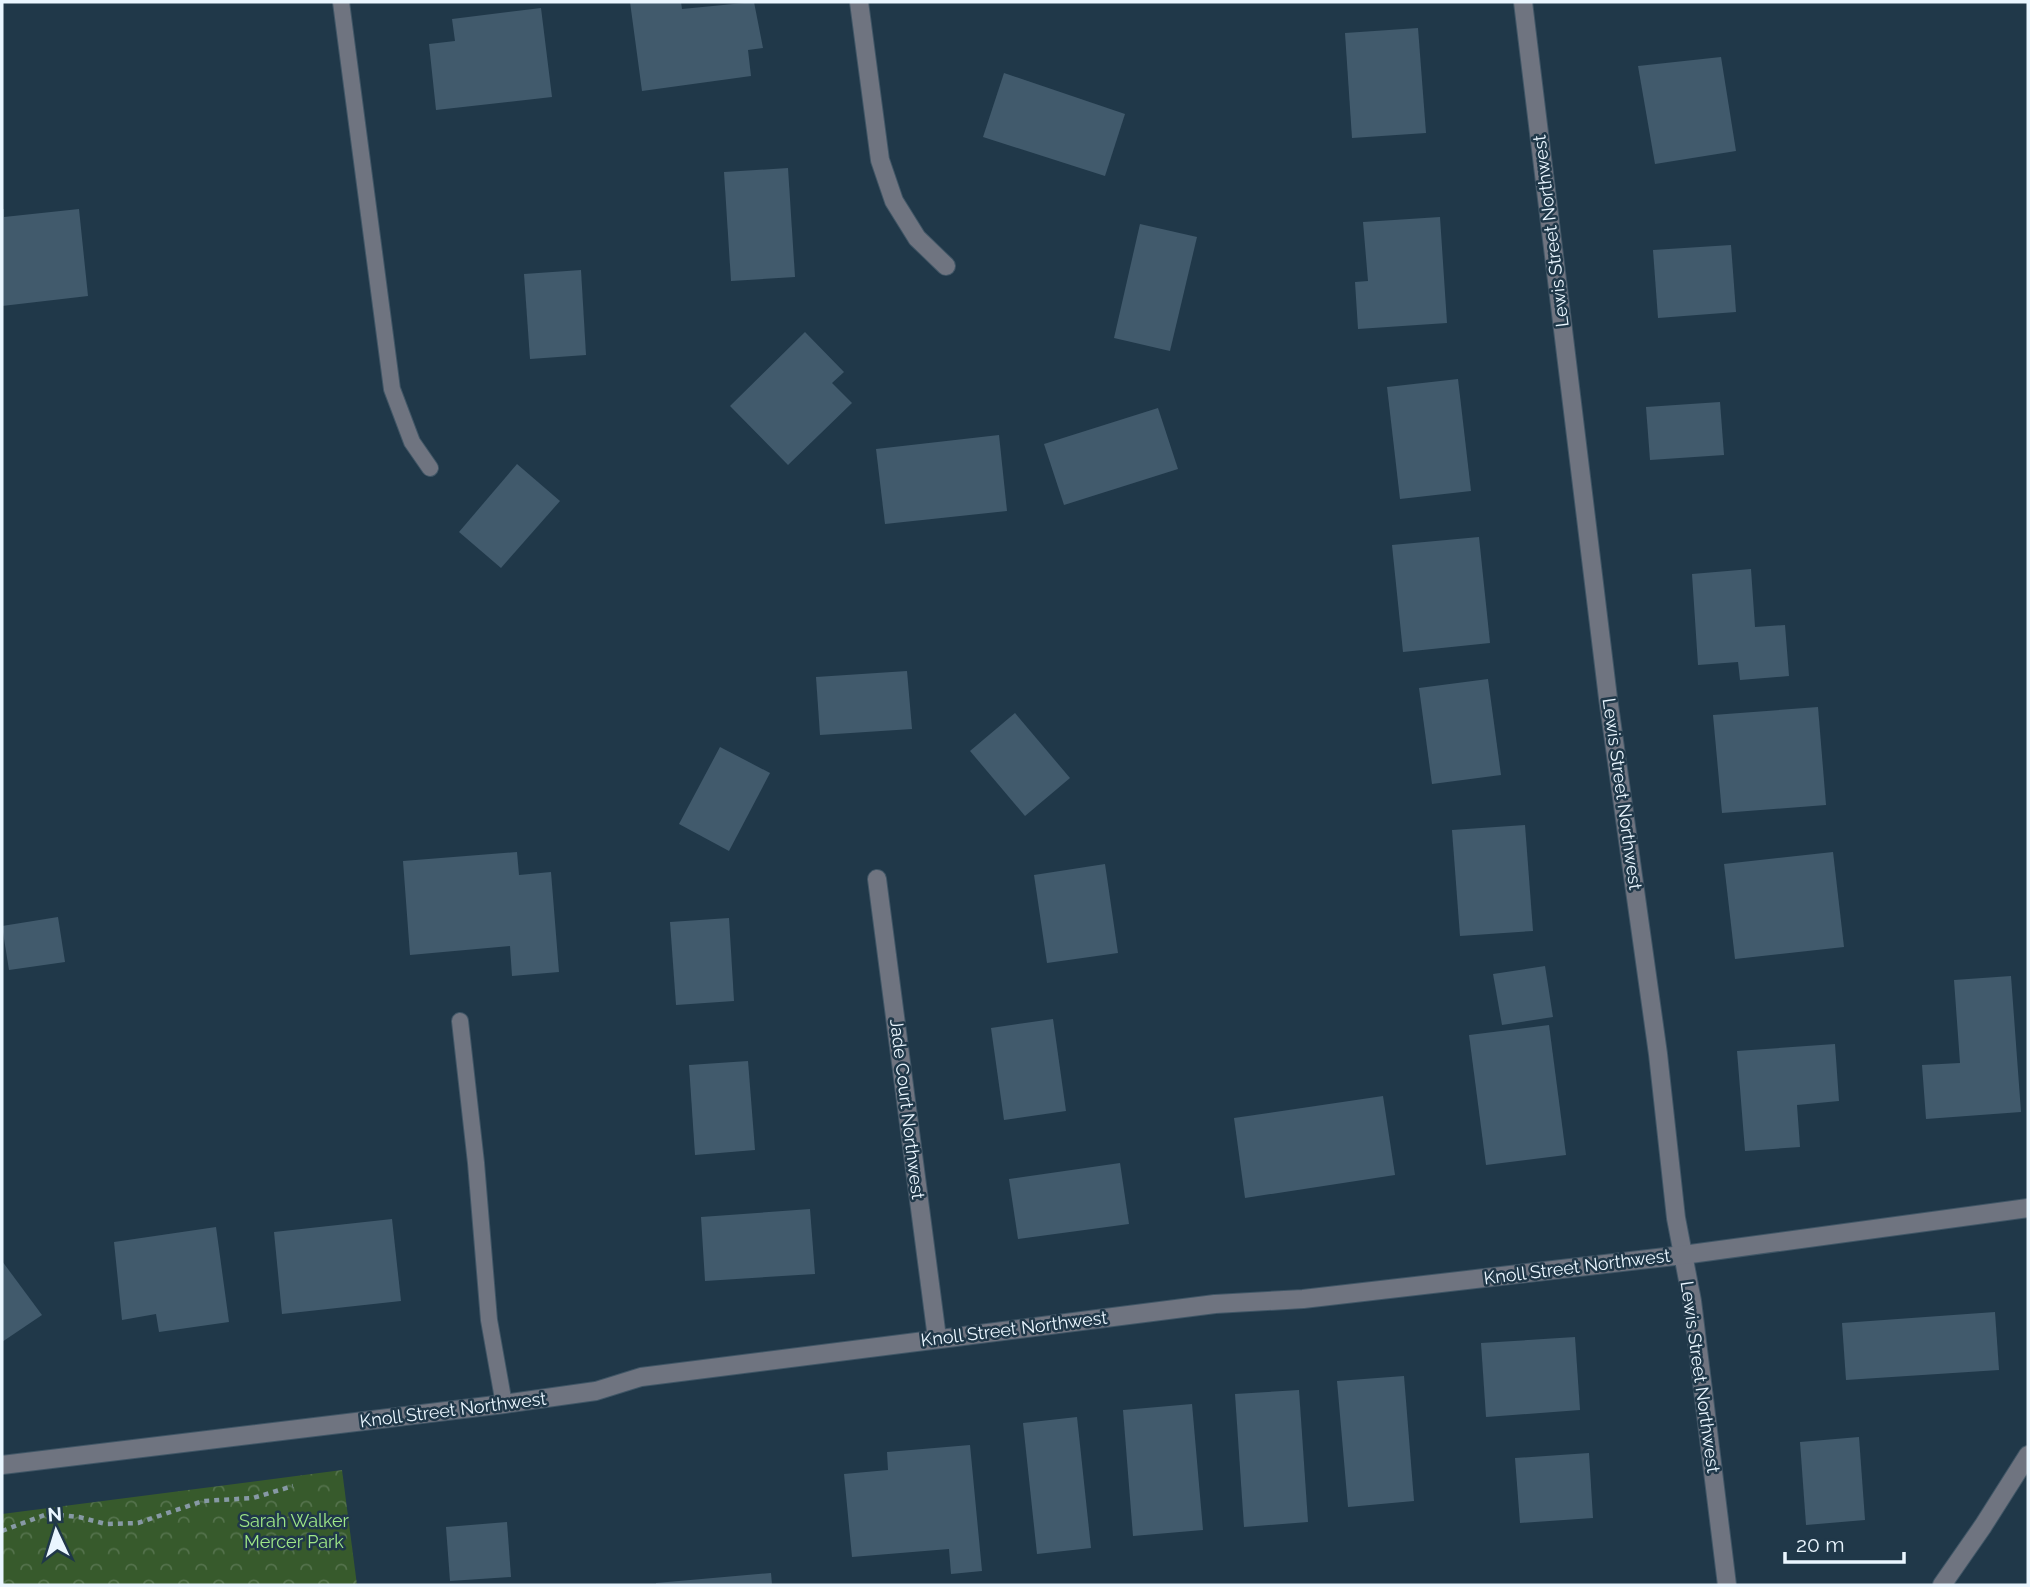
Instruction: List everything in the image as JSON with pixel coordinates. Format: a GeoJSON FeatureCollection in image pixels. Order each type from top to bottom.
{"type":"FeatureCollection","features":[{"type":"Feature","properties":{"kind":"street"},"geometry":{"type":"LineString","coordinates":[[859,2],[880,160],[894,201],[905,219],[917,238],[946,266]]}},
{"type":"Feature","properties":{"kind":"street","name":"Lewis Street Northwest"},"geometry":{"type":"LineString","coordinates":[[1523,2],[1608,698],[1658,1054],[1676,1218],[1692,1301],[1727,1585]]}},
{"type":"Feature","properties":{"kind":"street","name":"Jade Court Northwest"},"geometry":{"type":"LineString","coordinates":[[877,879],[937,1338]]}},
{"type":"Feature","properties":{"kind":"street","name":"Knoll Street Northwest"},"geometry":{"type":"LineString","coordinates":[[2,1465],[504,1404],[596,1391],[641,1377],[937,1338],[1215,1304],[1303,1299],[1683,1255],[2028,1208]]}},
{"type":"Feature","properties":{"kind":"street"},"geometry":{"type":"LineString","coordinates":[[1942,1585],[2028,1455]]}},
{"type":"Feature","properties":{"kind":"lane"},"geometry":{"type":"LineString","coordinates":[[341,2],[392,390],[412,442],[430,468]]}},
{"type":"Feature","properties":{"kind":"lane"},"geometry":{"type":"LineString","coordinates":[[460,1021],[476,1163],[489,1320],[504,1404]]}},
{"type":"Feature","properties":{"kind":"path"},"geometry":{"type":"LineString","coordinates":[[2,1531],[47,1514],[79,1517],[106,1524],[138,1523],[203,1500],[253,1498],[293,1486]]}},
{"type":"Feature","properties":{"kind":"green space","name":"Sarah Walker Mercer Park"},"geometry":{"type":"Polygon","coordinates":[[[342,1470],[357,1585],[2,1585],[2,1514],[342,1470]]]}},
{"type":"Feature","properties":{"kind":"building"},"geometry":{"type":"Polygon","coordinates":[[[630,2],[681,2],[682,9],[754,2],[763,48],[748,50],[751,76],[642,91],[630,2]]]}},
{"type":"Feature","properties":{"kind":"building"},"geometry":{"type":"Polygon","coordinates":[[[541,8],[552,97],[436,110],[429,44],[455,41],[452,19],[541,8]]]}},
{"type":"Feature","properties":{"kind":"building"},"geometry":{"type":"Polygon","coordinates":[[[1418,28],[1426,133],[1352,138],[1345,33],[1418,28]]]}},
{"type":"Feature","properties":{"kind":"building"},"geometry":{"type":"Polygon","coordinates":[[[1721,57],[1736,151],[1655,164],[1638,66],[1721,57]]]}},
{"type":"Feature","properties":{"kind":"building"},"geometry":{"type":"Polygon","coordinates":[[[1004,73],[1125,114],[1105,176],[983,137],[1004,73]]]}},
{"type":"Feature","properties":{"kind":"building"},"geometry":{"type":"Polygon","coordinates":[[[788,168],[795,277],[731,281],[724,172],[788,168]]]}},
{"type":"Feature","properties":{"kind":"building"},"geometry":{"type":"Polygon","coordinates":[[[2,209],[4,217],[79,209],[88,296],[2,306],[2,209]]]}},
{"type":"Feature","properties":{"kind":"building"},"geometry":{"type":"Polygon","coordinates":[[[1440,217],[1447,323],[1358,329],[1355,282],[1368,281],[1363,222],[1440,217]]]}},
{"type":"Feature","properties":{"kind":"building"},"geometry":{"type":"Polygon","coordinates":[[[1140,224],[1197,237],[1170,351],[1114,338],[1140,224]]]}},
{"type":"Feature","properties":{"kind":"building"},"geometry":{"type":"Polygon","coordinates":[[[1731,245],[1736,312],[1658,318],[1653,250],[1731,245]]]}},
{"type":"Feature","properties":{"kind":"building"},"geometry":{"type":"Polygon","coordinates":[[[581,270],[586,355],[530,359],[524,274],[581,270]]]}},
{"type":"Feature","properties":{"kind":"building"},"geometry":{"type":"Polygon","coordinates":[[[805,332],[844,372],[832,383],[852,403],[788,465],[730,406],[805,332]]]}},
{"type":"Feature","properties":{"kind":"building"},"geometry":{"type":"Polygon","coordinates":[[[1458,379],[1471,491],[1400,499],[1387,387],[1458,379]]]}},
{"type":"Feature","properties":{"kind":"building"},"geometry":{"type":"Polygon","coordinates":[[[1720,402],[1724,455],[1650,460],[1646,407],[1720,402]]]}},
{"type":"Feature","properties":{"kind":"building"},"geometry":{"type":"Polygon","coordinates":[[[1158,408],[1178,469],[1064,505],[1044,444],[1158,408]]]}},
{"type":"Feature","properties":{"kind":"building"},"geometry":{"type":"Polygon","coordinates":[[[999,435],[1007,511],[885,524],[876,449],[999,435]]]}},
{"type":"Feature","properties":{"kind":"building"},"geometry":{"type":"Polygon","coordinates":[[[517,464],[560,501],[501,568],[459,532],[517,464]]]}},
{"type":"Feature","properties":{"kind":"building"},"geometry":{"type":"Polygon","coordinates":[[[1479,537],[1490,643],[1403,652],[1392,545],[1479,537]]]}},
{"type":"Feature","properties":{"kind":"building"},"geometry":{"type":"Polygon","coordinates":[[[1751,569],[1755,627],[1785,625],[1789,676],[1740,680],[1738,662],[1698,665],[1692,574],[1751,569]]]}},
{"type":"Feature","properties":{"kind":"building"},"geometry":{"type":"Polygon","coordinates":[[[907,671],[912,729],[820,735],[816,677],[907,671]]]}},
{"type":"Feature","properties":{"kind":"building"},"geometry":{"type":"Polygon","coordinates":[[[1488,679],[1501,775],[1432,784],[1419,688],[1488,679]]]}},
{"type":"Feature","properties":{"kind":"building"},"geometry":{"type":"Polygon","coordinates":[[[1818,707],[1826,805],[1722,813],[1713,715],[1818,707]]]}},
{"type":"Feature","properties":{"kind":"building"},"geometry":{"type":"Polygon","coordinates":[[[1015,713],[1070,778],[1025,816],[970,751],[1015,713]]]}},
{"type":"Feature","properties":{"kind":"building"},"geometry":{"type":"Polygon","coordinates":[[[720,747],[770,773],[729,851],[679,824],[720,747]]]}},
{"type":"Feature","properties":{"kind":"building"},"geometry":{"type":"Polygon","coordinates":[[[1525,825],[1533,931],[1460,936],[1452,830],[1525,825]]]}},
{"type":"Feature","properties":{"kind":"building"},"geometry":{"type":"Polygon","coordinates":[[[517,852],[519,875],[551,872],[559,972],[512,976],[510,946],[410,955],[403,861],[517,852]]]}},
{"type":"Feature","properties":{"kind":"building"},"geometry":{"type":"Polygon","coordinates":[[[1833,852],[1844,947],[1735,959],[1724,864],[1833,852]]]}},
{"type":"Feature","properties":{"kind":"building"},"geometry":{"type":"Polygon","coordinates":[[[1105,864],[1118,953],[1047,963],[1034,875],[1105,864]]]}},
{"type":"Feature","properties":{"kind":"building"},"geometry":{"type":"Polygon","coordinates":[[[58,917],[65,962],[9,970],[2,926],[58,917]]]}},
{"type":"Feature","properties":{"kind":"building"},"geometry":{"type":"Polygon","coordinates":[[[729,918],[734,1001],[676,1005],[670,922],[729,918]]]}},
{"type":"Feature","properties":{"kind":"building"},"geometry":{"type":"Polygon","coordinates":[[[1545,966],[1553,1017],[1502,1025],[1493,974],[1545,966]]]}},
{"type":"Feature","properties":{"kind":"building"},"geometry":{"type":"Polygon","coordinates":[[[2011,976],[2021,1112],[1926,1119],[1922,1065],[1960,1063],[1954,980],[2011,976]]]}},
{"type":"Feature","properties":{"kind":"building"},"geometry":{"type":"Polygon","coordinates":[[[1053,1019],[1066,1111],[1004,1120],[991,1028],[1053,1019]]]}},
{"type":"Feature","properties":{"kind":"building"},"geometry":{"type":"Polygon","coordinates":[[[1549,1025],[1566,1155],[1486,1165],[1469,1035],[1549,1025]]]}},
{"type":"Feature","properties":{"kind":"building"},"geometry":{"type":"Polygon","coordinates":[[[1835,1044],[1839,1101],[1797,1105],[1800,1147],[1745,1151],[1737,1051],[1835,1044]]]}},
{"type":"Feature","properties":{"kind":"building"},"geometry":{"type":"Polygon","coordinates":[[[748,1061],[755,1150],[695,1155],[689,1065],[748,1061]]]}},
{"type":"Feature","properties":{"kind":"building"},"geometry":{"type":"Polygon","coordinates":[[[1383,1096],[1395,1175],[1245,1198],[1234,1118],[1383,1096]]]}},
{"type":"Feature","properties":{"kind":"building"},"geometry":{"type":"Polygon","coordinates":[[[1120,1163],[1129,1224],[1018,1239],[1009,1179],[1120,1163]]]}},
{"type":"Feature","properties":{"kind":"building"},"geometry":{"type":"Polygon","coordinates":[[[810,1209],[815,1274],[705,1281],[701,1217],[810,1209]]]}},
{"type":"Feature","properties":{"kind":"building"},"geometry":{"type":"Polygon","coordinates":[[[392,1219],[401,1301],[282,1314],[274,1232],[392,1219]]]}},
{"type":"Feature","properties":{"kind":"building"},"geometry":{"type":"Polygon","coordinates":[[[216,1227],[229,1322],[159,1332],[156,1314],[122,1320],[114,1242],[216,1227]]]}},
{"type":"Feature","properties":{"kind":"building"},"geometry":{"type":"Polygon","coordinates":[[[2,1261],[42,1315],[2,1342],[2,1261]]]}},
{"type":"Feature","properties":{"kind":"building"},"geometry":{"type":"Polygon","coordinates":[[[1995,1312],[1999,1370],[1846,1380],[1842,1323],[1995,1312]]]}},
{"type":"Feature","properties":{"kind":"building"},"geometry":{"type":"Polygon","coordinates":[[[1575,1337],[1580,1410],[1486,1417],[1481,1343],[1575,1337]]]}},
{"type":"Feature","properties":{"kind":"building"},"geometry":{"type":"Polygon","coordinates":[[[1404,1376],[1414,1501],[1348,1507],[1337,1381],[1404,1376]]]}},
{"type":"Feature","properties":{"kind":"building"},"geometry":{"type":"Polygon","coordinates":[[[1299,1390],[1308,1522],[1244,1527],[1235,1394],[1299,1390]]]}},
{"type":"Feature","properties":{"kind":"building"},"geometry":{"type":"Polygon","coordinates":[[[1192,1404],[1203,1530],[1133,1536],[1123,1410],[1192,1404]]]}},
{"type":"Feature","properties":{"kind":"building"},"geometry":{"type":"Polygon","coordinates":[[[1077,1417],[1091,1548],[1037,1554],[1023,1423],[1077,1417]]]}},
{"type":"Feature","properties":{"kind":"building"},"geometry":{"type":"Polygon","coordinates":[[[1859,1437],[1865,1520],[1806,1525],[1800,1442],[1859,1437]]]}},
{"type":"Feature","properties":{"kind":"building"},"geometry":{"type":"Polygon","coordinates":[[[970,1445],[982,1571],[951,1574],[949,1549],[852,1557],[844,1474],[888,1470],[887,1452],[970,1445]]]}},
{"type":"Feature","properties":{"kind":"building"},"geometry":{"type":"Polygon","coordinates":[[[1589,1453],[1593,1518],[1520,1523],[1515,1458],[1589,1453]]]}},
{"type":"Feature","properties":{"kind":"building"},"geometry":{"type":"Polygon","coordinates":[[[507,1522],[511,1577],[450,1581],[446,1527],[507,1522]]]}},
{"type":"Feature","properties":{"kind":"building"},"geometry":{"type":"Polygon","coordinates":[[[771,1573],[772,1585],[656,1585],[656,1583],[771,1573]]]}}]}
